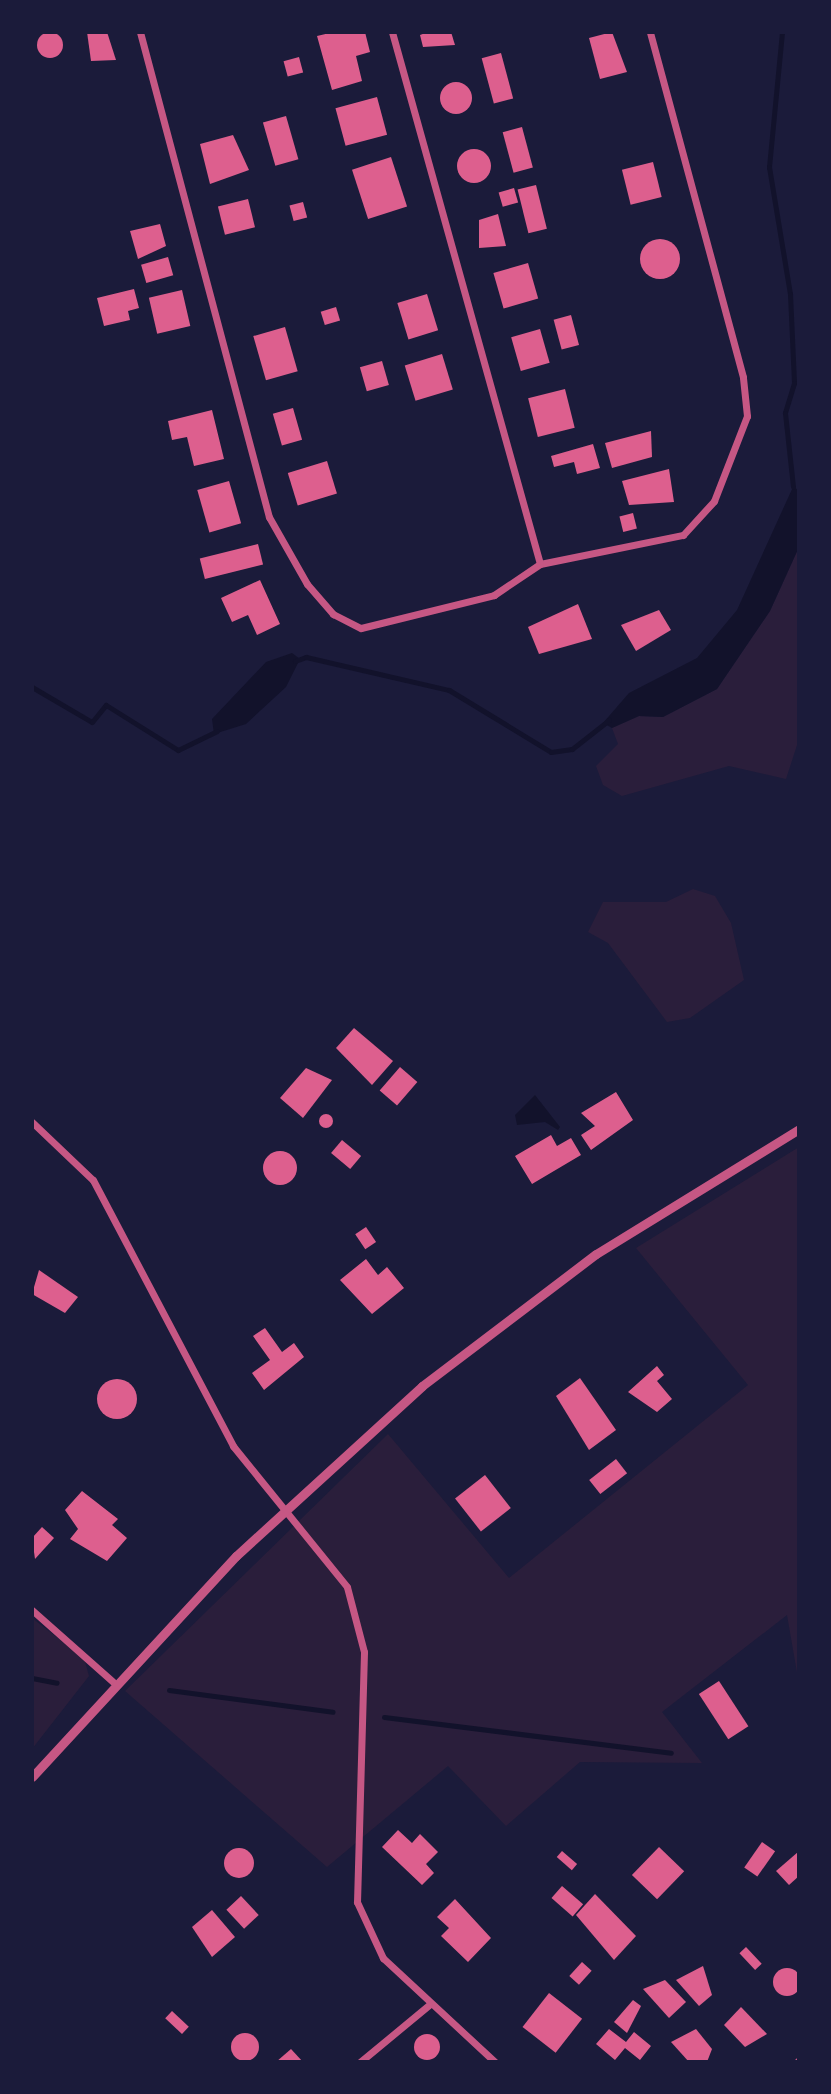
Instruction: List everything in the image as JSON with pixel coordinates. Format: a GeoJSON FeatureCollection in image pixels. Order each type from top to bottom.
{"type":"FeatureCollection","features":[{"type":"Feature","properties":{"kind":"street"},"geometry":{"type":"LineString","coordinates":[[140,32],[262,493],[307,584],[333,614],[361,628],[494,595],[540,564],[683,535],[714,501],[747,416],[650,32]]}},
{"type":"Feature","properties":{"kind":"street"},"geometry":{"type":"LineString","coordinates":[[392,32],[540,564]]}},
{"type":"Feature","properties":{"kind":"street"},"geometry":{"type":"LineString","coordinates":[[32,1122],[93,1180],[233,1446],[334,1568],[357,1612],[364,1652],[355,1892],[383,1958],[429,2005],[495,2062]]}},
{"type":"Feature","properties":{"kind":"street"},"geometry":{"type":"LineString","coordinates":[[32,1777],[113,1682],[285,1509],[507,1320],[643,1222],[799,1129]]}},
{"type":"Feature","properties":{"kind":"street"},"geometry":{"type":"LineString","coordinates":[[32,1610],[113,1682]]}},
{"type":"Feature","properties":{"kind":"street"},"geometry":{"type":"LineString","coordinates":[[360,2062],[429,2005]]}},
{"type":"Feature","properties":{"kind":"shaded area"},"geometry":{"type":"Polygon","coordinates":[[[793,487],[799,490],[799,547],[770,611],[717,689],[663,717],[639,716],[612,728],[603,723],[629,693],[697,658],[737,610],[793,487]]]}},
{"type":"Feature","properties":{"kind":"shaded area"},"geometry":{"type":"Polygon","coordinates":[[[799,547],[799,739],[786,779],[729,766],[622,796],[603,785],[596,766],[618,744],[612,728],[639,716],[663,717],[717,689],[770,611],[799,547]]]}},
{"type":"Feature","properties":{"kind":"shaded area"},"geometry":{"type":"Polygon","coordinates":[[[292,653],[300,659],[286,687],[246,724],[214,734],[212,719],[266,662],[292,653]]]}},
{"type":"Feature","properties":{"kind":"shaded area"},"geometry":{"type":"Polygon","coordinates":[[[693,889],[715,896],[731,923],[744,980],[690,1018],[667,1022],[608,943],[588,932],[603,902],[666,902],[693,889]]]}},
{"type":"Feature","properties":{"kind":"shaded area"},"geometry":{"type":"Polygon","coordinates":[[[535,1095],[560,1127],[558,1130],[545,1122],[517,1125],[515,1115],[535,1095]]]}},
{"type":"Feature","properties":{"kind":"shaded area"},"geometry":{"type":"Polygon","coordinates":[[[799,1147],[799,1684],[787,1615],[662,1712],[702,1763],[580,1762],[506,1826],[448,1766],[327,1867],[125,1691],[388,1434],[509,1578],[748,1385],[636,1248],[799,1147]]]}},
{"type":"Feature","properties":{"kind":"shaded area"},"geometry":{"type":"Polygon","coordinates":[[[32,1618],[84,1658],[89,1676],[32,1749],[32,1618]]]}},
{"type":"Feature","properties":{"kind":"building"},"geometry":{"type":"Polygon","coordinates":[[[50,32],[59,36],[63,45],[59,54],[50,58],[41,54],[37,45],[41,36],[50,32]]]}},
{"type":"Feature","properties":{"kind":"building"},"geometry":{"type":"Polygon","coordinates":[[[87,32],[107,32],[116,60],[91,61],[87,32]]]}},
{"type":"Feature","properties":{"kind":"building"},"geometry":{"type":"Polygon","coordinates":[[[334,32],[365,32],[370,52],[356,56],[362,81],[332,90],[317,36],[334,32]]]}},
{"type":"Feature","properties":{"kind":"building"},"geometry":{"type":"Polygon","coordinates":[[[451,32],[455,45],[423,47],[420,35],[451,32]]]}},
{"type":"Feature","properties":{"kind":"building"},"geometry":{"type":"Polygon","coordinates":[[[612,32],[627,72],[600,79],[589,38],[612,32]]]}},
{"type":"Feature","properties":{"kind":"building"},"geometry":{"type":"Polygon","coordinates":[[[501,53],[513,98],[494,104],[482,58],[501,53]]]}},
{"type":"Feature","properties":{"kind":"building"},"geometry":{"type":"Polygon","coordinates":[[[299,57],[303,72],[288,77],[284,61],[299,57]]]}},
{"type":"Feature","properties":{"kind":"building"},"geometry":{"type":"Polygon","coordinates":[[[456,82],[467,87],[472,98],[467,109],[456,114],[445,109],[440,98],[445,87],[456,82]]]}},
{"type":"Feature","properties":{"kind":"building"},"geometry":{"type":"Polygon","coordinates":[[[377,97],[387,135],[346,146],[335,108],[377,97]]]}},
{"type":"Feature","properties":{"kind":"building"},"geometry":{"type":"Polygon","coordinates":[[[286,116],[298,159],[275,166],[263,123],[286,116]]]}},
{"type":"Feature","properties":{"kind":"building"},"geometry":{"type":"Polygon","coordinates":[[[522,127],[533,168],[514,173],[503,132],[522,127]]]}},
{"type":"Feature","properties":{"kind":"building"},"geometry":{"type":"Polygon","coordinates":[[[233,135],[249,170],[210,184],[200,144],[233,135]]]}},
{"type":"Feature","properties":{"kind":"building"},"geometry":{"type":"Polygon","coordinates":[[[474,149],[486,154],[491,166],[486,178],[474,183],[462,178],[457,166],[462,154],[474,149]]]}},
{"type":"Feature","properties":{"kind":"building"},"geometry":{"type":"Polygon","coordinates":[[[391,157],[407,206],[368,219],[352,170],[391,157]]]}},
{"type":"Feature","properties":{"kind":"building"},"geometry":{"type":"Polygon","coordinates":[[[653,162],[662,197],[631,205],[622,170],[653,162]]]}},
{"type":"Feature","properties":{"kind":"building"},"geometry":{"type":"Polygon","coordinates":[[[536,185],[547,229],[528,233],[518,190],[536,185]]]}},
{"type":"Feature","properties":{"kind":"building"},"geometry":{"type":"Polygon","coordinates":[[[514,188],[518,202],[503,207],[499,192],[514,188]]]}},
{"type":"Feature","properties":{"kind":"building"},"geometry":{"type":"Polygon","coordinates":[[[248,199],[255,227],[225,235],[218,206],[248,199]]]}},
{"type":"Feature","properties":{"kind":"building"},"geometry":{"type":"Polygon","coordinates":[[[303,202],[307,217],[294,221],[289,206],[303,202]]]}},
{"type":"Feature","properties":{"kind":"building"},"geometry":{"type":"Polygon","coordinates":[[[498,214],[506,246],[479,248],[479,220],[498,214]]]}},
{"type":"Feature","properties":{"kind":"building"},"geometry":{"type":"Polygon","coordinates":[[[160,224],[166,246],[138,259],[130,231],[160,224]]]}},
{"type":"Feature","properties":{"kind":"building"},"geometry":{"type":"Polygon","coordinates":[[[660,239],[674,245],[680,259],[674,273],[660,279],[646,273],[640,259],[646,245],[660,239]]]}},
{"type":"Feature","properties":{"kind":"building"},"geometry":{"type":"Polygon","coordinates":[[[168,257],[173,275],[146,283],[141,265],[168,257]]]}},
{"type":"Feature","properties":{"kind":"building"},"geometry":{"type":"Polygon","coordinates":[[[528,263],[538,299],[504,308],[493,273],[528,263]]]}},
{"type":"Feature","properties":{"kind":"building"},"geometry":{"type":"Polygon","coordinates":[[[134,289],[139,308],[128,311],[130,320],[104,326],[97,298],[134,289]]]}},
{"type":"Feature","properties":{"kind":"building"},"geometry":{"type":"Polygon","coordinates":[[[182,290],[190,326],[157,334],[149,298],[182,290]]]}},
{"type":"Feature","properties":{"kind":"building"},"geometry":{"type":"Polygon","coordinates":[[[427,294],[438,330],[408,339],[397,303],[427,294]]]}},
{"type":"Feature","properties":{"kind":"building"},"geometry":{"type":"Polygon","coordinates":[[[336,307],[340,320],[325,325],[321,312],[336,307]]]}},
{"type":"Feature","properties":{"kind":"building"},"geometry":{"type":"Polygon","coordinates":[[[571,315],[579,345],[562,350],[554,320],[571,315]]]}},
{"type":"Feature","properties":{"kind":"building"},"geometry":{"type":"Polygon","coordinates":[[[285,327],[298,371],[266,380],[253,336],[285,327]]]}},
{"type":"Feature","properties":{"kind":"building"},"geometry":{"type":"Polygon","coordinates":[[[540,329],[550,363],[521,371],[511,337],[540,329]]]}},
{"type":"Feature","properties":{"kind":"building"},"geometry":{"type":"Polygon","coordinates":[[[442,354],[453,389],[416,401],[405,365],[442,354]]]}},
{"type":"Feature","properties":{"kind":"building"},"geometry":{"type":"Polygon","coordinates":[[[382,361],[389,385],[367,391],[360,367],[382,361]]]}},
{"type":"Feature","properties":{"kind":"building"},"geometry":{"type":"Polygon","coordinates":[[[565,389],[575,428],[538,437],[528,398],[565,389]]]}},
{"type":"Feature","properties":{"kind":"building"},"geometry":{"type":"Polygon","coordinates":[[[293,408],[302,440],[282,446],[273,414],[293,408]]]}},
{"type":"Feature","properties":{"kind":"building"},"geometry":{"type":"Polygon","coordinates":[[[212,410],[224,459],[194,466],[187,437],[172,440],[168,421],[212,410]]]}},
{"type":"Feature","properties":{"kind":"building"},"geometry":{"type":"Polygon","coordinates":[[[651,431],[652,457],[612,468],[605,443],[651,431]]]}},
{"type":"Feature","properties":{"kind":"building"},"geometry":{"type":"Polygon","coordinates":[[[593,444],[600,468],[577,474],[574,462],[554,467],[551,456],[593,444]]]}},
{"type":"Feature","properties":{"kind":"building"},"geometry":{"type":"Polygon","coordinates":[[[327,461],[337,494],[298,506],[288,473],[327,461]]]}},
{"type":"Feature","properties":{"kind":"building"},"geometry":{"type":"Polygon","coordinates":[[[669,469],[674,502],[629,505],[622,481],[669,469]]]}},
{"type":"Feature","properties":{"kind":"building"},"geometry":{"type":"Polygon","coordinates":[[[229,481],[241,523],[209,532],[197,490],[229,481]]]}},
{"type":"Feature","properties":{"kind":"building"},"geometry":{"type":"Polygon","coordinates":[[[633,513],[637,529],[623,532],[619,516],[633,513]]]}},
{"type":"Feature","properties":{"kind":"building"},"geometry":{"type":"Polygon","coordinates":[[[258,544],[263,564],[205,579],[200,559],[258,544]]]}},
{"type":"Feature","properties":{"kind":"building"},"geometry":{"type":"Polygon","coordinates":[[[260,580],[280,624],[257,635],[248,615],[232,622],[221,598],[260,580]]]}},
{"type":"Feature","properties":{"kind":"building"},"geometry":{"type":"Polygon","coordinates":[[[578,604],[592,639],[539,654],[528,627],[578,604]]]}},
{"type":"Feature","properties":{"kind":"building"},"geometry":{"type":"Polygon","coordinates":[[[659,610],[671,630],[636,651],[621,625],[659,610]]]}},
{"type":"Feature","properties":{"kind":"building"},"geometry":{"type":"Polygon","coordinates":[[[354,1028],[393,1061],[372,1085],[336,1048],[354,1028]]]}},
{"type":"Feature","properties":{"kind":"building"},"geometry":{"type":"Polygon","coordinates":[[[400,1067],[417,1082],[397,1105],[380,1090],[400,1067]]]}},
{"type":"Feature","properties":{"kind":"building"},"geometry":{"type":"Polygon","coordinates":[[[306,1068],[332,1080],[303,1118],[280,1098],[306,1068]]]}},
{"type":"Feature","properties":{"kind":"building"},"geometry":{"type":"Polygon","coordinates":[[[616,1092],[633,1120],[591,1150],[581,1135],[595,1126],[581,1113],[616,1092]]]}},
{"type":"Feature","properties":{"kind":"building"},"geometry":{"type":"Polygon","coordinates":[[[326,1114],[333,1121],[326,1128],[319,1121],[326,1114]]]}},
{"type":"Feature","properties":{"kind":"building"},"geometry":{"type":"Polygon","coordinates":[[[551,1135],[557,1146],[571,1138],[581,1155],[532,1184],[515,1156],[551,1135]]]}},
{"type":"Feature","properties":{"kind":"building"},"geometry":{"type":"Polygon","coordinates":[[[342,1140],[361,1156],[350,1169],[331,1153],[342,1140]]]}},
{"type":"Feature","properties":{"kind":"building"},"geometry":{"type":"Polygon","coordinates":[[[280,1151],[292,1156],[297,1168],[292,1180],[280,1185],[268,1180],[263,1168],[268,1156],[280,1151]]]}},
{"type":"Feature","properties":{"kind":"building"},"geometry":{"type":"Polygon","coordinates":[[[366,1227],[376,1242],[365,1249],[355,1234],[366,1227]]]}},
{"type":"Feature","properties":{"kind":"building"},"geometry":{"type":"Polygon","coordinates":[[[366,1259],[378,1275],[387,1267],[404,1288],[372,1314],[340,1280],[366,1259]]]}},
{"type":"Feature","properties":{"kind":"building"},"geometry":{"type":"Polygon","coordinates":[[[39,1270],[78,1297],[65,1313],[32,1294],[39,1270]]]}},
{"type":"Feature","properties":{"kind":"building"},"geometry":{"type":"Polygon","coordinates":[[[265,1328],[282,1352],[294,1343],[304,1357],[264,1390],[252,1373],[270,1360],[253,1336],[265,1328]]]}},
{"type":"Feature","properties":{"kind":"building"},"geometry":{"type":"Polygon","coordinates":[[[657,1366],[664,1375],[657,1381],[672,1399],[657,1412],[628,1392],[657,1366]]]}},
{"type":"Feature","properties":{"kind":"building"},"geometry":{"type":"Polygon","coordinates":[[[580,1378],[616,1430],[589,1450],[556,1396],[580,1378]]]}},
{"type":"Feature","properties":{"kind":"building"},"geometry":{"type":"Polygon","coordinates":[[[117,1379],[131,1385],[137,1399],[131,1413],[117,1419],[103,1413],[97,1399],[103,1385],[117,1379]]]}},
{"type":"Feature","properties":{"kind":"building"},"geometry":{"type":"Polygon","coordinates":[[[616,1459],[627,1473],[600,1494],[589,1480],[616,1459]]]}},
{"type":"Feature","properties":{"kind":"building"},"geometry":{"type":"Polygon","coordinates":[[[485,1475],[511,1508],[481,1531],[455,1498],[485,1475]]]}},
{"type":"Feature","properties":{"kind":"building"},"geometry":{"type":"Polygon","coordinates":[[[82,1491],[118,1519],[112,1525],[127,1538],[107,1561],[70,1539],[78,1529],[65,1510],[82,1491]]]}},
{"type":"Feature","properties":{"kind":"building"},"geometry":{"type":"Polygon","coordinates":[[[42,1527],[54,1538],[35,1559],[32,1538],[42,1527]]]}},
{"type":"Feature","properties":{"kind":"building"},"geometry":{"type":"Polygon","coordinates":[[[719,1681],[748,1726],[728,1739],[699,1694],[719,1681]]]}},
{"type":"Feature","properties":{"kind":"building"},"geometry":{"type":"Polygon","coordinates":[[[398,1830],[412,1843],[420,1834],[438,1852],[426,1864],[434,1873],[422,1885],[382,1847],[398,1830]]]}},
{"type":"Feature","properties":{"kind":"building"},"geometry":{"type":"Polygon","coordinates":[[[762,1842],[775,1851],[757,1877],[744,1867],[762,1842]]]}},
{"type":"Feature","properties":{"kind":"building"},"geometry":{"type":"Polygon","coordinates":[[[659,1847],[684,1871],[657,1899],[632,1875],[659,1847]]]}},
{"type":"Feature","properties":{"kind":"building"},"geometry":{"type":"Polygon","coordinates":[[[239,1848],[250,1852],[254,1863],[250,1874],[239,1878],[228,1874],[224,1863],[228,1852],[239,1848]]]}},
{"type":"Feature","properties":{"kind":"building"},"geometry":{"type":"Polygon","coordinates":[[[562,1851],[577,1864],[572,1870],[557,1857],[562,1851]]]}},
{"type":"Feature","properties":{"kind":"building"},"geometry":{"type":"Polygon","coordinates":[[[798,1852],[799,1876],[789,1885],[776,1871],[798,1852]]]}},
{"type":"Feature","properties":{"kind":"building"},"geometry":{"type":"Polygon","coordinates":[[[562,1886],[583,1904],[573,1916],[552,1898],[562,1886]]]}},
{"type":"Feature","properties":{"kind":"building"},"geometry":{"type":"Polygon","coordinates":[[[595,1894],[636,1936],[614,1960],[576,1915],[595,1894]]]}},
{"type":"Feature","properties":{"kind":"building"},"geometry":{"type":"Polygon","coordinates":[[[241,1896],[259,1915],[244,1929],[226,1910],[241,1896]]]}},
{"type":"Feature","properties":{"kind":"building"},"geometry":{"type":"Polygon","coordinates":[[[455,1899],[491,1938],[468,1962],[441,1936],[449,1928],[437,1917],[455,1899]]]}},
{"type":"Feature","properties":{"kind":"building"},"geometry":{"type":"Polygon","coordinates":[[[212,1910],[235,1937],[212,1957],[192,1927],[212,1910]]]}},
{"type":"Feature","properties":{"kind":"building"},"geometry":{"type":"Polygon","coordinates":[[[746,1947],[762,1964],[755,1970],[739,1953],[746,1947]]]}},
{"type":"Feature","properties":{"kind":"building"},"geometry":{"type":"Polygon","coordinates":[[[582,1962],[592,1971],[579,1985],[569,1976],[582,1962]]]}},
{"type":"Feature","properties":{"kind":"building"},"geometry":{"type":"Polygon","coordinates":[[[703,1966],[712,1995],[699,2006],[676,1980],[703,1966]]]}},
{"type":"Feature","properties":{"kind":"building"},"geometry":{"type":"Polygon","coordinates":[[[787,1968],[797,1972],[801,1982],[797,1992],[787,1996],[777,1992],[773,1982],[777,1972],[787,1968]]]}},
{"type":"Feature","properties":{"kind":"building"},"geometry":{"type":"Polygon","coordinates":[[[665,1980],[686,2002],[669,2018],[643,1989],[665,1980]]]}},
{"type":"Feature","properties":{"kind":"building"},"geometry":{"type":"Polygon","coordinates":[[[549,1993],[582,2019],[556,2053],[523,2027],[549,1993]]]}},
{"type":"Feature","properties":{"kind":"building"},"geometry":{"type":"Polygon","coordinates":[[[633,2000],[641,2006],[627,2033],[614,2022],[633,2000]]]}},
{"type":"Feature","properties":{"kind":"building"},"geometry":{"type":"Polygon","coordinates":[[[741,2007],[767,2034],[745,2047],[724,2025],[741,2007]]]}},
{"type":"Feature","properties":{"kind":"building"},"geometry":{"type":"Polygon","coordinates":[[[172,2011],[189,2027],[182,2034],[165,2018],[172,2011]]]}},
{"type":"Feature","properties":{"kind":"building"},"geometry":{"type":"Polygon","coordinates":[[[609,2029],[626,2042],[634,2032],[651,2046],[640,2060],[625,2048],[615,2060],[596,2044],[609,2029]]]}},
{"type":"Feature","properties":{"kind":"building"},"geometry":{"type":"Polygon","coordinates":[[[696,2029],[712,2049],[707,2062],[689,2062],[671,2042],[696,2029]]]}},
{"type":"Feature","properties":{"kind":"building"},"geometry":{"type":"Polygon","coordinates":[[[245,2033],[255,2037],[259,2047],[255,2057],[245,2061],[235,2057],[231,2047],[235,2037],[245,2033]]]}},
{"type":"Feature","properties":{"kind":"building"},"geometry":{"type":"Polygon","coordinates":[[[427,2034],[436,2038],[440,2047],[436,2056],[427,2060],[418,2056],[414,2047],[418,2038],[427,2034]]]}},
{"type":"Feature","properties":{"kind":"building"},"geometry":{"type":"Polygon","coordinates":[[[291,2049],[303,2062],[276,2062],[291,2049]]]}},
{"type":"Feature","properties":{"kind":"waterway"},"geometry":{"type":"LineString","coordinates":[[782,32],[769,167],[790,294],[794,383],[785,413],[793,487]]}},
{"type":"Feature","properties":{"kind":"waterway"},"geometry":{"type":"LineString","coordinates":[[295,661],[306,657],[449,690],[551,752],[572,749],[609,720]]}},
{"type":"Feature","properties":{"kind":"waterway"},"geometry":{"type":"LineString","coordinates":[[32,687],[92,722],[106,705],[178,750],[217,731]]}},
{"type":"Feature","properties":{"kind":"waterway"},"geometry":{"type":"LineString","coordinates":[[32,1678],[57,1683]]}},
{"type":"Feature","properties":{"kind":"waterway"},"geometry":{"type":"LineString","coordinates":[[169,1690],[333,1712]]}},
{"type":"Feature","properties":{"kind":"waterway"},"geometry":{"type":"LineString","coordinates":[[384,1717],[671,1753]]}}]}
